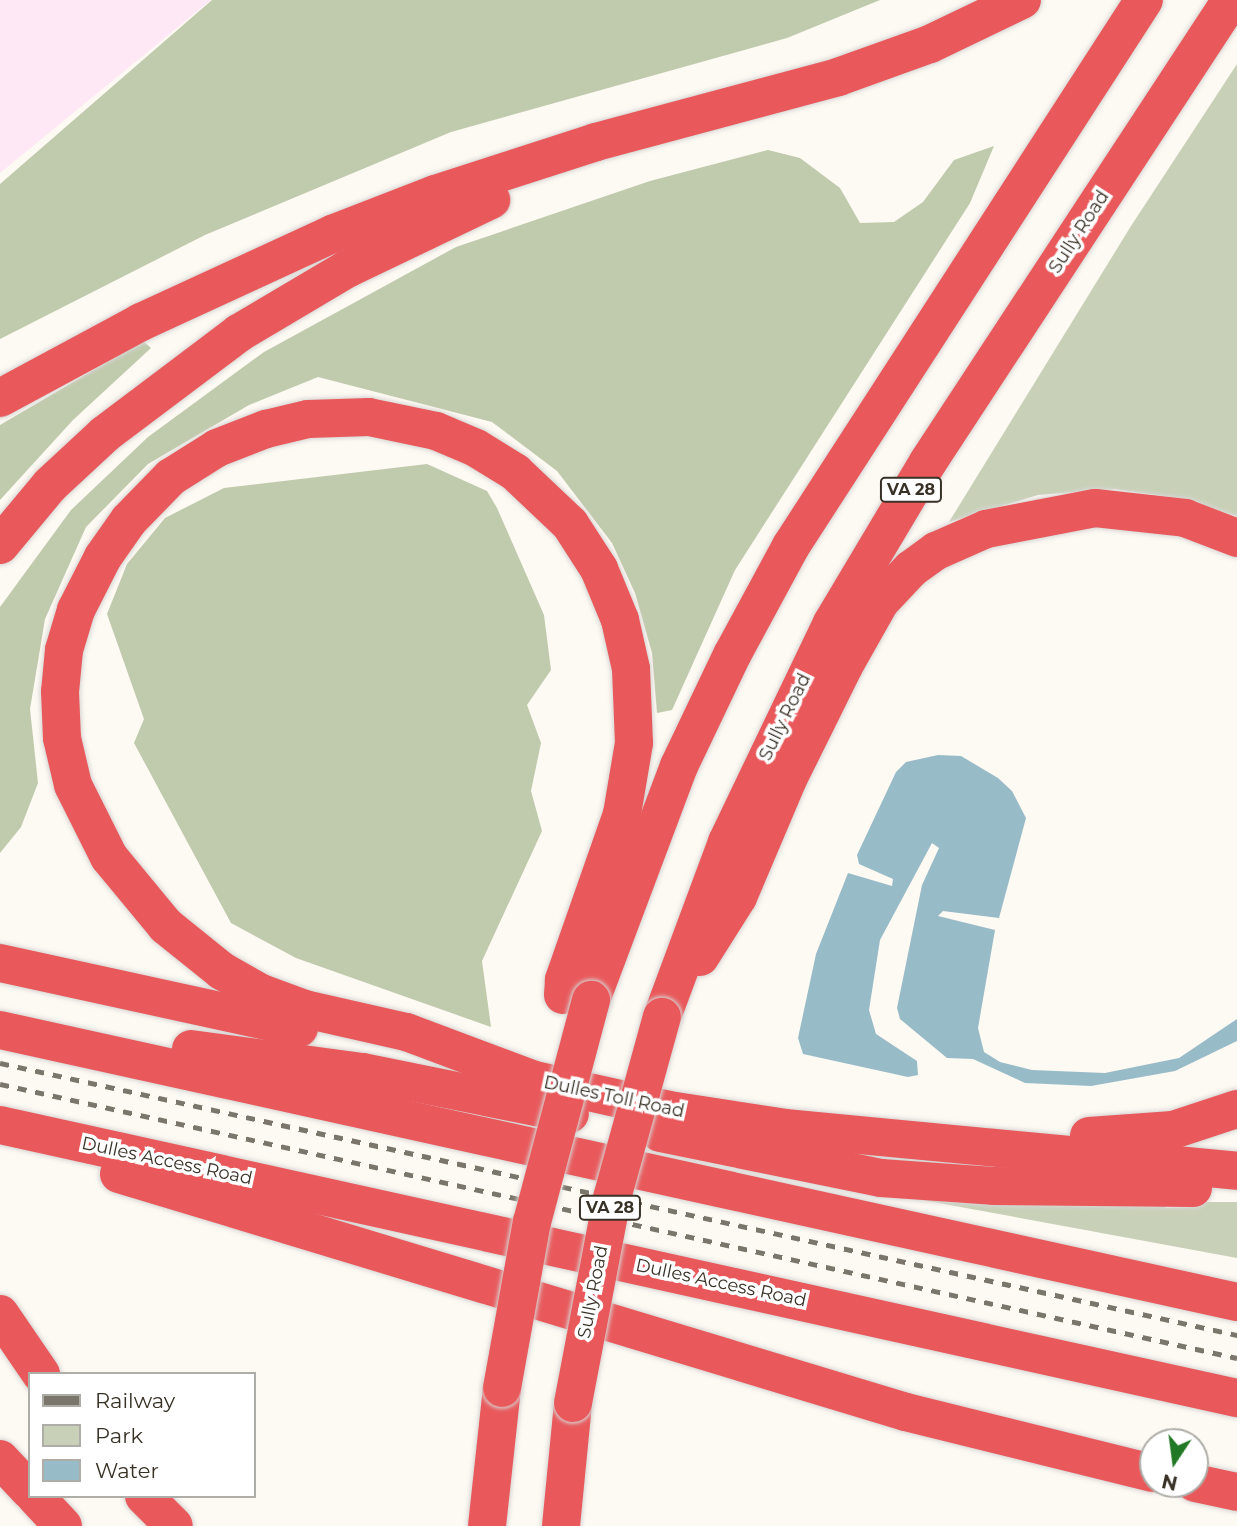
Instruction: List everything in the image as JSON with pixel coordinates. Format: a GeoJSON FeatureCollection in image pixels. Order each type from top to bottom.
{"type":"FeatureCollection","features":[{"type":"Feature","properties":{"kind":"highway"},"geometry":{"type":"LineString","coordinates":[[0,545],[50,485],[140,405],[239,333],[347,269],[455,214],[778,95],[930,44],[1022,0]]}},
{"type":"Feature","properties":{"kind":"highway"},"geometry":{"type":"LineString","coordinates":[[488,1526],[502,1388],[554,1129],[577,998],[732,655],[785,556],[1144,0]]}},
{"type":"Feature","properties":{"kind":"highway","name":"Sully Road"},"geometry":{"type":"LineString","coordinates":[[561,1526],[573,1403],[612,1198],[662,1017],[727,842],[832,623],[922,473],[1231,0]]}},
{"type":"Feature","properties":{"kind":"highway"},"geometry":{"type":"LineString","coordinates":[[0,398],[141,322],[332,234],[574,149],[778,95]]}},
{"type":"Feature","properties":{"kind":"highway"},"geometry":{"type":"LineString","coordinates":[[532,1079],[406,1032],[305,1009],[261,993],[222,971],[166,926],[109,857],[73,785],[62,738],[60,692],[64,650],[76,610],[103,557],[135,513],[171,477],[217,448],[265,429],[308,419],[369,417],[436,431],[476,448],[515,472],[570,524],[599,569],[620,620],[631,669],[634,743],[622,814],[564,979],[577,998]]}},
{"type":"Feature","properties":{"kind":"highway"},"geometry":{"type":"LineString","coordinates":[[662,1017],[738,897],[788,779],[844,666],[880,602],[911,569],[936,551],[986,529],[1096,508],[1185,519],[1237,538]]}},
{"type":"Feature","properties":{"kind":"highway","name":"Dulles Toll Road"},"geometry":{"type":"LineString","coordinates":[[0,962],[730,1121],[1237,1171]]}},
{"type":"Feature","properties":{"kind":"highway"},"geometry":{"type":"LineString","coordinates":[[0,1013],[127,1039],[408,1080],[881,1178],[994,1186],[1237,1188]]}},
{"type":"Feature","properties":{"kind":"highway"},"geometry":{"type":"LineString","coordinates":[[0,1030],[1237,1302]]}},
{"type":"Feature","properties":{"kind":"highway"},"geometry":{"type":"LineString","coordinates":[[913,1140],[1022,1133],[1146,1135],[1202,1123],[1237,1109]]}},
{"type":"Feature","properties":{"kind":"highway","name":"Dulles Access Road"},"geometry":{"type":"LineString","coordinates":[[0,1125],[1237,1398]]}},
{"type":"Feature","properties":{"kind":"highway"},"geometry":{"type":"LineString","coordinates":[[0,1137],[893,1409],[1139,1470]]}},
{"type":"Feature","properties":{"kind":"highway"},"geometry":{"type":"LineString","coordinates":[[0,1314],[40,1372]]}},
{"type":"Feature","properties":{"kind":"highway"},"geometry":{"type":"LineString","coordinates":[[0,1459],[28,1489]]}},
{"type":"Feature","properties":{"kind":"highway"},"geometry":{"type":"LineString","coordinates":[[1209,1486],[1237,1492]]}},
{"type":"Feature","properties":{"kind":"highway"},"geometry":{"type":"LineString","coordinates":[[37,1498],[63,1526]]}},
{"type":"Feature","properties":{"kind":"highway"},"geometry":{"type":"LineString","coordinates":[[146,1498],[174,1526]]}},
{"type":"Feature","properties":{"kind":"shaded area"},"geometry":{"type":"Polygon","coordinates":[[[0,0],[211,0],[0,173],[0,0]]]}},
{"type":"Feature","properties":{"kind":"green space"},"geometry":{"type":"Polygon","coordinates":[[[212,0],[880,0],[787,38],[451,132],[205,235],[0,339],[0,184],[212,0]]]}},
{"type":"Feature","properties":{"kind":"green space"},"geometry":{"type":"Polygon","coordinates":[[[1237,64],[1237,516],[1177,498],[1114,489],[1038,495],[949,522],[1131,226],[1237,64]]]}},
{"type":"Feature","properties":{"kind":"green space"},"geometry":{"type":"Polygon","coordinates":[[[994,146],[970,203],[735,570],[672,710],[657,713],[652,653],[635,593],[612,543],[557,471],[492,422],[318,377],[249,405],[148,464],[86,527],[45,619],[30,709],[38,783],[21,827],[0,853],[0,607],[71,510],[148,437],[264,352],[456,247],[650,181],[768,150],[800,158],[840,188],[860,223],[894,222],[923,202],[954,160],[994,146]]]}},
{"type":"Feature","properties":{"kind":"green space"},"geometry":{"type":"Polygon","coordinates":[[[143,341],[151,348],[73,420],[0,500],[0,425],[143,341]]]}},
{"type":"Feature","properties":{"kind":"green space"},"geometry":{"type":"Polygon","coordinates":[[[427,464],[487,491],[544,615],[551,670],[527,705],[541,743],[531,791],[542,831],[482,961],[491,1027],[296,958],[231,923],[134,743],[144,719],[107,614],[127,564],[165,518],[224,488],[427,464]]]}},
{"type":"Feature","properties":{"kind":"green space"},"geometry":{"type":"Polygon","coordinates":[[[917,1199],[1150,1203],[1167,1208],[1196,1207],[1197,1202],[1237,1202],[1237,1258],[917,1199]]]}},
{"type":"Feature","properties":{"kind":"water"},"geometry":{"type":"Polygon","coordinates":[[[938,755],[961,756],[998,778],[1012,791],[1026,818],[999,918],[943,911],[938,916],[995,930],[978,1028],[984,1052],[1000,1062],[1032,1070],[1105,1073],[1179,1058],[1237,1019],[1237,1041],[1175,1071],[1091,1086],[1025,1083],[973,1059],[947,1058],[900,1019],[897,1008],[922,885],[939,848],[932,843],[880,940],[869,1010],[876,1034],[917,1061],[918,1075],[908,1077],[803,1054],[798,1038],[816,954],[848,873],[892,886],[893,879],[859,864],[857,855],[896,772],[906,762],[938,755]]]}},
{"type":"Feature","properties":{"kind":"railway"},"geometry":{"type":"LineString","coordinates":[[0,1063],[1237,1335]]}},
{"type":"Feature","properties":{"kind":"railway"},"geometry":{"type":"LineString","coordinates":[[0,1084],[1237,1358]]}}]}
